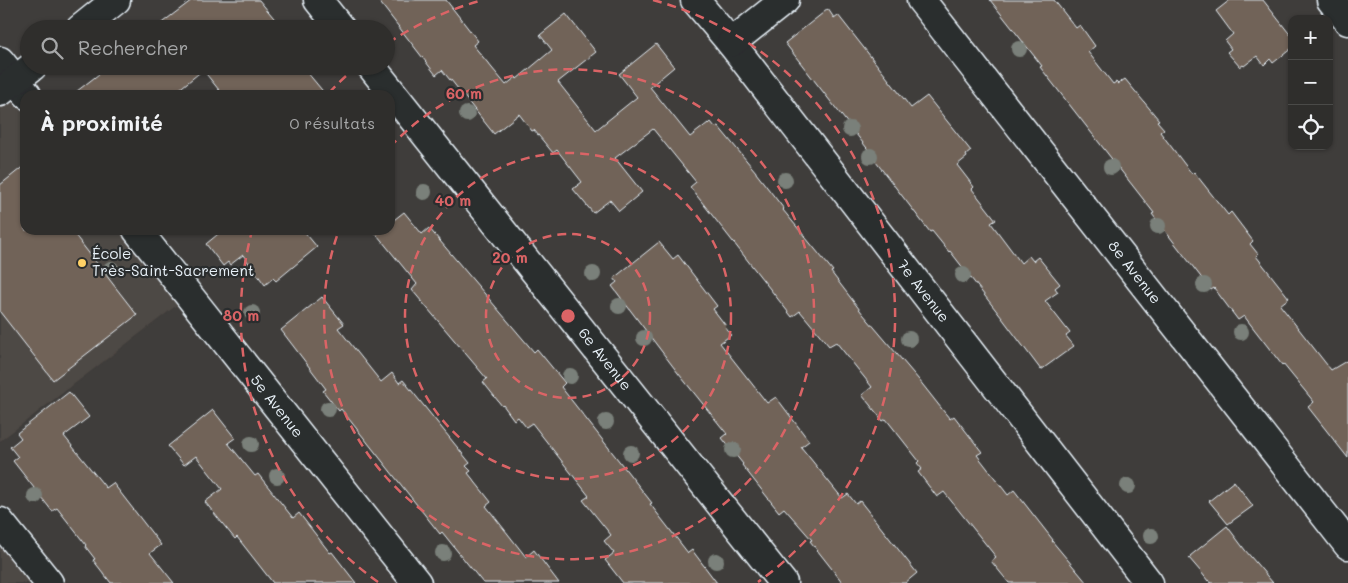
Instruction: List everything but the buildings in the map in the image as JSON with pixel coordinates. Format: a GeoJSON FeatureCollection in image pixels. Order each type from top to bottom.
{"type":"FeatureCollection","features":[{"type":"Feature","properties":{"kind":"street"},"geometry":{"type":"LineString","coordinates":[[91,20],[116,0]]}},
{"type":"Feature","properties":{"kind":"street"},"geometry":{"type":"LineString","coordinates":[[318,0],[334,20]]}},
{"type":"Feature","properties":{"kind":"street","name":"7e Avenue"},"geometry":{"type":"LineString","coordinates":[[695,0],[731,43],[1149,583]]}},
{"type":"Feature","properties":{"kind":"street"},"geometry":{"type":"LineString","coordinates":[[731,43],[785,0]]}},
{"type":"Feature","properties":{"kind":"street","name":"8e Avenue"},"geometry":{"type":"LineString","coordinates":[[921,0],[1348,545]]}},
{"type":"Feature","properties":{"kind":"street"},"geometry":{"type":"LineString","coordinates":[[1331,0],[1348,21]]}},
{"type":"Feature","properties":{"kind":"street","name":"6e Avenue"},"geometry":{"type":"LineString","coordinates":[[378,75],[390,90]]}},
{"type":"Feature","properties":{"kind":"street","name":"6e Avenue"},"geometry":{"type":"LineString","coordinates":[[395,96],[783,583]]}},
{"type":"Feature","properties":{"kind":"street","name":"5e Avenue"},"geometry":{"type":"LineString","coordinates":[[141,235],[417,583]]}},
{"type":"Feature","properties":{"kind":"street"},"geometry":{"type":"LineString","coordinates":[[0,522],[49,583]]}},
{"type":"Feature","properties":{"kind":"shaded area","name":"École Très-Saint-Sacrement"},"geometry":{"type":"Polygon","coordinates":[[[0,92],[20,94],[20,235],[141,235],[190,295],[0,441],[0,92]]]}},
{"type":"Feature","properties":{"kind":"shaded area"},"geometry":{"type":"Polygon","coordinates":[[[0,540],[35,583],[0,583],[0,540]]]}},
{"type":"Feature","properties":{"kind":"place","name":"École Très-Saint-Sacrement"},"geometry":{"type":"Point","coordinates":[82,263]}}]}
